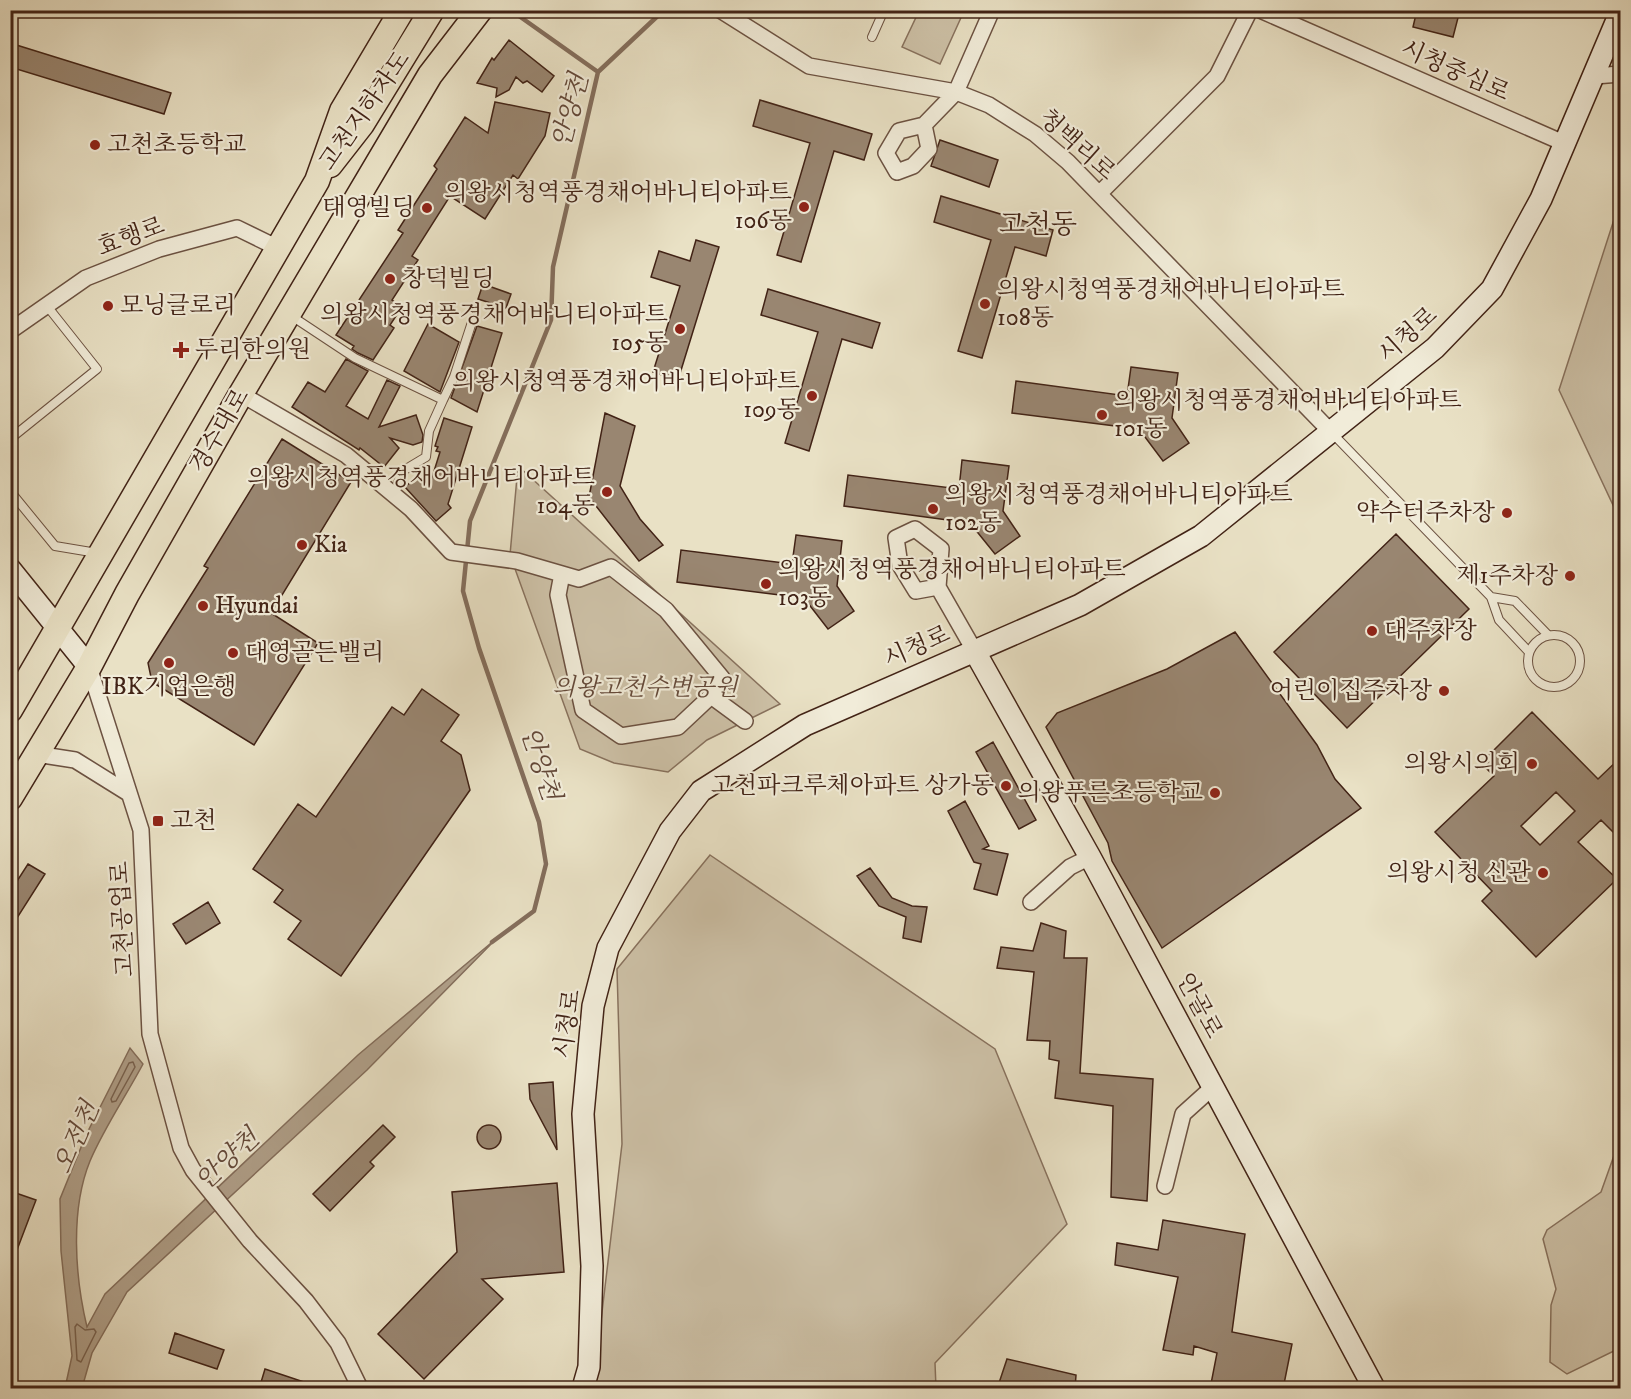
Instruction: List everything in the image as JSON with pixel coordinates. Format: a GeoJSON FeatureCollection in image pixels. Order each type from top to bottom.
{"type":"FeatureCollection","features":[{"type":"Feature","properties":{"kind":"main road","name":"경수대로"},"geometry":{"type":"LineString","coordinates":[[10,710],[317,181],[342,111],[402,10]]}},
{"type":"Feature","properties":{"kind":"main road","name":"고천지하차도"},"geometry":{"type":"LineString","coordinates":[[317,181],[362,124],[432,10]]}},
{"type":"Feature","properties":{"kind":"main road","name":"고천지하차도"},"geometry":{"type":"LineString","coordinates":[[430,75],[459,10]]}},
{"type":"Feature","properties":{"kind":"main road","name":"경수대로"},"geometry":{"type":"LineString","coordinates":[[10,798],[89,667],[127,594],[241,394],[430,75],[480,10]]}},
{"type":"Feature","properties":{"kind":"street","name":"청백리로"},"geometry":{"type":"LineString","coordinates":[[720,10],[808,66],[956,92],[989,105],[1035,134],[1099,194],[1332,433]]}},
{"type":"Feature","properties":{"kind":"street"},"geometry":{"type":"LineString","coordinates":[[924,125],[956,92],[992,10]]}},
{"type":"Feature","properties":{"kind":"street"},"geometry":{"type":"LineString","coordinates":[[1099,194],[1217,76],[1250,10]]}},
{"type":"Feature","properties":{"kind":"street","name":"시청중심로"},"geometry":{"type":"LineString","coordinates":[[1260,10],[1566,144]]}},
{"type":"Feature","properties":{"kind":"street","name":"시청로"},"geometry":{"type":"LineString","coordinates":[[583,1389],[589,1368],[592,1266],[583,1114],[593,1006],[608,948],[670,831],[701,791],[805,725],[1080,605],[1191,542],[1332,433],[1435,348],[1492,289],[1541,199],[1620,13]]}},
{"type":"Feature","properties":{"kind":"street"},"geometry":{"type":"LineString","coordinates":[[1595,76],[1620,74]]}},
{"type":"Feature","properties":{"kind":"street","name":"효행로"},"geometry":{"type":"LineString","coordinates":[[10,331],[86,278],[159,249],[237,228],[278,248]]}},
{"type":"Feature","properties":{"kind":"street"},"geometry":{"type":"LineString","coordinates":[[241,394],[346,455],[411,509],[451,552],[517,561],[562,574],[579,579],[611,567],[666,610],[722,678],[711,696],[678,727],[621,736],[583,710],[558,595],[562,574]]}},
{"type":"Feature","properties":{"kind":"street"},"geometry":{"type":"LineString","coordinates":[[10,569],[89,667]]}},
{"type":"Feature","properties":{"kind":"street"},"geometry":{"type":"LineString","coordinates":[[938,586],[974,650]]}},
{"type":"Feature","properties":{"kind":"street","name":"안골로"},"geometry":{"type":"LineString","coordinates":[[974,650],[1090,857],[1374,1389]]}},
{"type":"Feature","properties":{"kind":"street","name":"고천공업로"},"geometry":{"type":"LineString","coordinates":[[89,667],[141,830],[150,1034],[181,1148],[193,1170],[250,1241],[306,1301],[338,1343],[360,1389]]}},
{"type":"Feature","properties":{"kind":"street"},"geometry":{"type":"LineString","coordinates":[[711,696],[745,722]]}},
{"type":"Feature","properties":{"kind":"street"},"geometry":{"type":"LineString","coordinates":[[36,754],[75,760],[128,793]]}},
{"type":"Feature","properties":{"kind":"street"},"geometry":{"type":"LineString","coordinates":[[1031,902],[1070,867],[1090,857]]}},
{"type":"Feature","properties":{"kind":"street"},"geometry":{"type":"LineString","coordinates":[[1165,1186],[1183,1114],[1213,1087]]}},
{"type":"Feature","properties":{"kind":"lane"},"geometry":{"type":"LineString","coordinates":[[872,37],[884,10]]}},
{"type":"Feature","properties":{"kind":"lane"},"geometry":{"type":"LineString","coordinates":[[10,439],[97,369],[46,304]]}},
{"type":"Feature","properties":{"kind":"lane"},"geometry":{"type":"LineString","coordinates":[[288,314],[362,361],[443,400]]}},
{"type":"Feature","properties":{"kind":"lane"},"geometry":{"type":"LineString","coordinates":[[395,495],[401,472],[426,457],[429,431],[454,377],[473,319]]}},
{"type":"Feature","properties":{"kind":"lane"},"geometry":{"type":"LineString","coordinates":[[1332,433],[1491,597],[1499,620],[1529,652]]}},
{"type":"Feature","properties":{"kind":"lane"},"geometry":{"type":"LineString","coordinates":[[10,491],[55,546],[101,554]]}},
{"type":"Feature","properties":{"kind":"lane"},"geometry":{"type":"LineString","coordinates":[[1491,597],[1515,601],[1548,635]]}},
{"type":"Feature","properties":{"kind":"lane"},"geometry":{"type":"LineString","coordinates":[[1548,635],[1565,637],[1577,649],[1580,666],[1571,680],[1556,687],[1539,682],[1529,669],[1529,652],[1540,638],[1548,635]]}},
{"type":"Feature","properties":{"kind":"green space"},"geometry":{"type":"Polygon","coordinates":[[[919,11],[964,11],[940,64],[902,47],[919,11]]]}},
{"type":"Feature","properties":{"kind":"green space"},"geometry":{"type":"Polygon","coordinates":[[[1620,201],[1620,520],[1559,390],[1620,201]]]}},
{"type":"Feature","properties":{"kind":"green space","name":"의왕고천수변공원"},"geometry":{"type":"Polygon","coordinates":[[[518,466],[780,704],[707,740],[668,772],[614,763],[580,749],[510,555],[518,466]]]}},
{"type":"Feature","properties":{"kind":"green space"},"geometry":{"type":"Polygon","coordinates":[[[710,855],[995,1049],[1067,1224],[935,1363],[936,1388],[593,1388],[622,1144],[617,969],[710,855]]]}},
{"type":"Feature","properties":{"kind":"green space"},"geometry":{"type":"Polygon","coordinates":[[[1620,1146],[1620,1348],[1567,1374],[1550,1362],[1551,1305],[1556,1289],[1543,1239],[1547,1230],[1601,1192],[1616,1150],[1620,1146]]]}},
{"type":"Feature","properties":{"kind":"water"},"geometry":{"type":"Polygon","coordinates":[[[497,938],[367,1070],[127,1292],[92,1353],[82,1388],[65,1388],[72,1356],[61,1251],[60,1199],[86,1135],[130,1048],[143,1064],[108,1124],[90,1161],[79,1201],[77,1265],[87,1327],[105,1294],[358,1055],[497,938]]]}},
{"type":"Feature","properties":{"kind":"building"},"geometry":{"type":"Polygon","coordinates":[[[1417,10],[1460,10],[1453,37],[1413,27],[1417,10]]]}},
{"type":"Feature","properties":{"kind":"building"},"geometry":{"type":"Polygon","coordinates":[[[509,40],[554,76],[542,92],[527,81],[523,83],[516,77],[509,90],[496,97],[497,88],[477,83],[492,58],[494,60],[509,40]]]}},
{"type":"Feature","properties":{"kind":"building"},"geometry":{"type":"Polygon","coordinates":[[[10,43],[171,93],[164,114],[10,67],[10,43]]]}},
{"type":"Feature","properties":{"kind":"building","name":"의왕시청역풍경채어바니티아파트 106동"},"geometry":{"type":"Polygon","coordinates":[[[760,100],[872,134],[864,160],[834,151],[801,262],[777,255],[810,143],[753,126],[760,100]]]}},
{"type":"Feature","properties":{"kind":"building"},"geometry":{"type":"Polygon","coordinates":[[[495,102],[550,113],[545,136],[518,179],[513,175],[485,219],[450,196],[412,256],[418,260],[392,300],[402,307],[390,325],[394,328],[373,360],[358,353],[352,349],[354,346],[336,335],[403,233],[398,230],[437,169],[434,166],[465,117],[488,133],[495,102]]]}},
{"type":"Feature","properties":{"kind":"building"},"geometry":{"type":"Polygon","coordinates":[[[940,140],[998,160],[989,187],[931,166],[940,140]]]}},
{"type":"Feature","properties":{"kind":"building","name":"의왕시청역풍경채어바니티아파트 108동"},"geometry":{"type":"Polygon","coordinates":[[[941,196],[1053,230],[1046,256],[1015,247],[982,358],[958,351],[991,240],[934,222],[941,196]]]}},
{"type":"Feature","properties":{"kind":"building","name":"의왕시청역풍경채어바니티아파트 105동"},"geometry":{"type":"Polygon","coordinates":[[[696,240],[719,247],[678,380],[653,372],[680,286],[651,277],[659,251],[690,261],[696,240]]]}},
{"type":"Feature","properties":{"kind":"building"},"geometry":{"type":"Polygon","coordinates":[[[483,284],[511,294],[506,308],[478,299],[483,284]]]}},
{"type":"Feature","properties":{"kind":"building","name":"의왕시청역풍경채어바니티아파트 109동"},"geometry":{"type":"Polygon","coordinates":[[[768,289],[880,323],[872,348],[842,339],[809,451],[785,443],[818,332],[761,315],[768,289]]]}},
{"type":"Feature","properties":{"kind":"building"},"geometry":{"type":"Polygon","coordinates":[[[428,324],[459,342],[440,392],[404,371],[428,324]]]}},
{"type":"Feature","properties":{"kind":"building"},"geometry":{"type":"Polygon","coordinates":[[[477,326],[502,333],[477,412],[451,398],[477,326]]]}},
{"type":"Feature","properties":{"kind":"building"},"geometry":{"type":"Polygon","coordinates":[[[346,359],[368,371],[346,406],[368,419],[387,380],[400,386],[379,427],[416,415],[423,435],[422,442],[413,445],[390,438],[399,448],[384,467],[360,448],[359,450],[292,407],[308,382],[325,392],[346,359]]]}},
{"type":"Feature","properties":{"kind":"building","name":"의왕시청역풍경채어바니티아파트 101동"},"geometry":{"type":"Polygon","coordinates":[[[1131,367],[1178,373],[1172,418],[1189,443],[1163,461],[1139,429],[1012,413],[1016,381],[1127,396],[1131,367]]]}},
{"type":"Feature","properties":{"kind":"building","name":"의왕시청역풍경채어바니티아파트 104동"},"geometry":{"type":"Polygon","coordinates":[[[605,413],[635,426],[620,486],[640,519],[663,545],[639,561],[589,497],[605,413]]]}},
{"type":"Feature","properties":{"kind":"building"},"geometry":{"type":"Polygon","coordinates":[[[444,418],[472,427],[448,504],[451,508],[436,521],[405,487],[421,473],[430,484],[440,452],[436,451],[438,447],[435,446],[444,418]]]}},
{"type":"Feature","properties":{"kind":"building"},"geometry":{"type":"Polygon","coordinates":[[[282,439],[351,482],[271,613],[318,643],[254,745],[152,682],[148,663],[208,568],[204,566],[282,439]]]}},
{"type":"Feature","properties":{"kind":"building","name":"의왕시청역풍경채어바니티아파트 102동"},"geometry":{"type":"Polygon","coordinates":[[[962,460],[1009,466],[1003,511],[1020,536],[995,554],[970,523],[844,506],[848,475],[959,489],[962,460]]]}},
{"type":"Feature","properties":{"kind":"building","name":"대주차장"},"geometry":{"type":"Polygon","coordinates":[[[1396,534],[1469,609],[1347,728],[1274,652],[1396,534]]]}},
{"type":"Feature","properties":{"kind":"building","name":"의왕시청역풍경채어바니티아파트 103동"},"geometry":{"type":"Polygon","coordinates":[[[796,535],[842,541],[837,586],[854,611],[828,629],[804,598],[677,582],[681,550],[792,564],[796,535]]]}},
{"type":"Feature","properties":{"kind":"building","name":"의왕푸른초등학교"},"geometry":{"type":"Polygon","coordinates":[[[1235,632],[1317,745],[1335,779],[1361,808],[1162,948],[1112,861],[1108,843],[1046,727],[1057,713],[1167,669],[1235,632]]]}},
{"type":"Feature","properties":{"kind":"building"},"geometry":{"type":"Polygon","coordinates":[[[422,689],[459,715],[441,741],[461,755],[470,790],[341,976],[288,939],[301,921],[274,902],[283,890],[253,869],[298,804],[316,817],[392,707],[404,715],[422,689]]]}},
{"type":"Feature","properties":{"kind":"building"},"geometry":{"type":"Polygon","coordinates":[[[1532,712],[1598,779],[1620,758],[1620,839],[1601,820],[1578,842],[1617,879],[1536,957],[1482,901],[1492,891],[1435,832],[1494,776],[1481,763],[1532,712]],[[1556,792],[1521,826],[1540,845],[1575,811],[1556,792]]]}},
{"type":"Feature","properties":{"kind":"building","name":"고천파크루체아파트 상가동"},"geometry":{"type":"Polygon","coordinates":[[[993,742],[1036,820],[1019,829],[976,752],[993,742]]]}},
{"type":"Feature","properties":{"kind":"building"},"geometry":{"type":"Polygon","coordinates":[[[965,801],[989,846],[983,849],[1008,854],[997,895],[974,889],[981,864],[974,862],[948,811],[965,801]]]}},
{"type":"Feature","properties":{"kind":"building"},"geometry":{"type":"Polygon","coordinates":[[[28,864],[45,874],[10,929],[10,892],[28,864]]]}},
{"type":"Feature","properties":{"kind":"building"},"geometry":{"type":"Polygon","coordinates":[[[870,868],[892,898],[912,906],[927,907],[921,942],[903,938],[906,917],[879,906],[857,876],[870,868]]]}},
{"type":"Feature","properties":{"kind":"building"},"geometry":{"type":"Polygon","coordinates":[[[208,902],[220,923],[186,944],[173,924],[208,902]]]}},
{"type":"Feature","properties":{"kind":"building"},"geometry":{"type":"Polygon","coordinates":[[[1041,923],[1066,931],[1064,958],[1087,958],[1080,1073],[1153,1079],[1147,1201],[1111,1197],[1113,1106],[1055,1098],[1059,1061],[1049,1059],[1050,1041],[1027,1040],[1034,972],[997,968],[1001,947],[1033,951],[1041,923]]]}},
{"type":"Feature","properties":{"kind":"building"},"geometry":{"type":"Polygon","coordinates":[[[553,1082],[557,1150],[530,1099],[529,1084],[553,1082]]]}},
{"type":"Feature","properties":{"kind":"building"},"geometry":{"type":"Polygon","coordinates":[[[383,1125],[395,1137],[370,1162],[374,1166],[330,1211],[313,1194],[383,1125]]]}},
{"type":"Feature","properties":{"kind":"building"},"geometry":{"type":"Polygon","coordinates":[[[489,1125],[494,1126],[500,1132],[500,1142],[494,1148],[489,1149],[484,1148],[478,1142],[477,1137],[478,1132],[484,1126],[489,1125]]]}},
{"type":"Feature","properties":{"kind":"building"},"geometry":{"type":"Polygon","coordinates":[[[557,1183],[564,1272],[482,1279],[503,1299],[424,1379],[378,1334],[457,1252],[452,1192],[557,1183]]]}},
{"type":"Feature","properties":{"kind":"building"},"geometry":{"type":"Polygon","coordinates":[[[10,1191],[36,1200],[12,1263],[10,1263],[10,1191]]]}},
{"type":"Feature","properties":{"kind":"building"},"geometry":{"type":"Polygon","coordinates":[[[1163,1220],[1245,1234],[1232,1332],[1292,1344],[1283,1389],[1210,1389],[1217,1353],[1194,1346],[1193,1355],[1163,1350],[1178,1277],[1115,1265],[1117,1243],[1158,1250],[1163,1220]]]}},
{"type":"Feature","properties":{"kind":"building"},"geometry":{"type":"Polygon","coordinates":[[[175,1333],[224,1350],[217,1369],[169,1353],[175,1333]]]}},
{"type":"Feature","properties":{"kind":"building"},"geometry":{"type":"Polygon","coordinates":[[[1007,1359],[1076,1375],[1075,1389],[997,1389],[1007,1359]]]}},
{"type":"Feature","properties":{"kind":"building"},"geometry":{"type":"Polygon","coordinates":[[[265,1369],[316,1386],[316,1389],[259,1389],[265,1369]]]}},
{"type":"Feature","properties":{"kind":"waterway","name":"안양천"},"geometry":{"type":"LineString","coordinates":[[492,942],[534,911],[546,864],[539,822],[479,648],[463,591],[470,521],[551,320],[553,267],[598,72],[664,10]]}},
{"type":"Feature","properties":{"kind":"waterway"},"geometry":{"type":"LineString","coordinates":[[512,11],[598,72]]}},
{"type":"Feature","properties":{"kind":"place","name":"고천초등학교"},"geometry":{"type":"Point","coordinates":[95,145]}},
{"type":"Feature","properties":{"kind":"place","name":"의왕시청역풍경채어바니티아파트 106동"},"geometry":{"type":"Point","coordinates":[804,207]}},
{"type":"Feature","properties":{"kind":"place","name":"태영빌딩"},"geometry":{"type":"Point","coordinates":[427,208]}},
{"type":"Feature","properties":{"kind":"place","name":"창덕빌딩"},"geometry":{"type":"Point","coordinates":[390,279]}},
{"type":"Feature","properties":{"kind":"place","name":"의왕시청역풍경채어바니티아파트 108동"},"geometry":{"type":"Point","coordinates":[985,304]}},
{"type":"Feature","properties":{"kind":"place","name":"모닝글로리"},"geometry":{"type":"Point","coordinates":[108,306]}},
{"type":"Feature","properties":{"kind":"place","name":"의왕시청역풍경채어바니티아파트 105동"},"geometry":{"type":"Point","coordinates":[680,329]}},
{"type":"Feature","properties":{"kind":"place","name":"두리한의원"},"geometry":{"type":"Point","coordinates":[181,350]}},
{"type":"Feature","properties":{"kind":"place","name":"의왕시청역풍경채어바니티아파트 109동"},"geometry":{"type":"Point","coordinates":[812,396]}},
{"type":"Feature","properties":{"kind":"place","name":"의왕시청역풍경채어바니티아파트 101동"},"geometry":{"type":"Point","coordinates":[1102,415]}},
{"type":"Feature","properties":{"kind":"place","name":"의왕시청역풍경채어바니티아파트 104동"},"geometry":{"type":"Point","coordinates":[607,492]}},
{"type":"Feature","properties":{"kind":"place","name":"의왕시청역풍경채어바니티아파트 102동"},"geometry":{"type":"Point","coordinates":[933,509]}},
{"type":"Feature","properties":{"kind":"place","name":"약수터주차장"},"geometry":{"type":"Point","coordinates":[1507,513]}},
{"type":"Feature","properties":{"kind":"place","name":"Kia"},"geometry":{"type":"Point","coordinates":[302,545]}},
{"type":"Feature","properties":{"kind":"place","name":"제1주차장"},"geometry":{"type":"Point","coordinates":[1570,576]}},
{"type":"Feature","properties":{"kind":"place","name":"의왕시청역풍경채어바니티아파트 103동"},"geometry":{"type":"Point","coordinates":[766,584]}},
{"type":"Feature","properties":{"kind":"place","name":"Hyundai"},"geometry":{"type":"Point","coordinates":[203,606]}},
{"type":"Feature","properties":{"kind":"place","name":"대주차장"},"geometry":{"type":"Point","coordinates":[1372,631]}},
{"type":"Feature","properties":{"kind":"place","name":"대영골든밸리"},"geometry":{"type":"Point","coordinates":[233,653]}},
{"type":"Feature","properties":{"kind":"place","name":"IBK기업은행"},"geometry":{"type":"Point","coordinates":[169,663]}},
{"type":"Feature","properties":{"kind":"place","name":"어린이집주차장"},"geometry":{"type":"Point","coordinates":[1444,691]}},
{"type":"Feature","properties":{"kind":"place","name":"의왕시의회"},"geometry":{"type":"Point","coordinates":[1532,764]}},
{"type":"Feature","properties":{"kind":"place","name":"고천파크루체아파트 상가동"},"geometry":{"type":"Point","coordinates":[1006,786]}},
{"type":"Feature","properties":{"kind":"place","name":"의왕푸른초등학교"},"geometry":{"type":"Point","coordinates":[1215,793]}},
{"type":"Feature","properties":{"kind":"place","name":"고천"},"geometry":{"type":"Point","coordinates":[158,821]}},
{"type":"Feature","properties":{"kind":"place","name":"의왕시청 신관"},"geometry":{"type":"Point","coordinates":[1543,873]}},
{"type":"Feature","properties":{"kind":"district","name":"고천동"},"geometry":{"type":"Point","coordinates":[1038,225]}},
{"type":"Feature","properties":{"kind":"water label","name":"오전천"},"geometry":{"type":"Point","coordinates":[77,1138]}}]}
